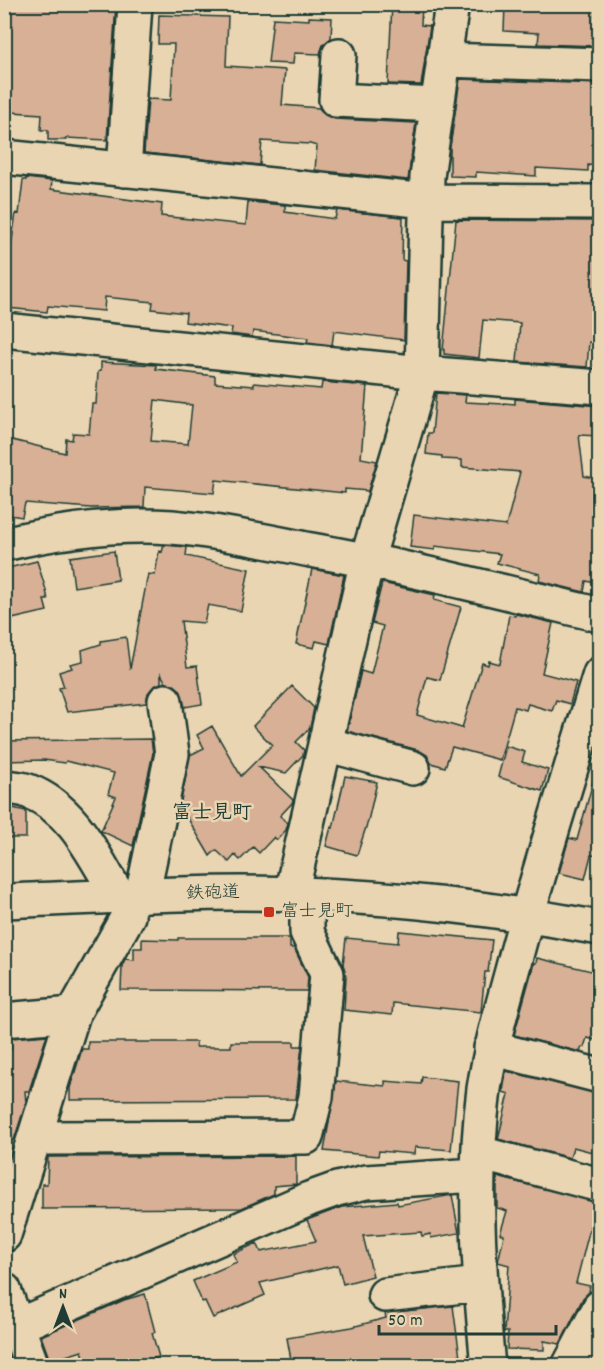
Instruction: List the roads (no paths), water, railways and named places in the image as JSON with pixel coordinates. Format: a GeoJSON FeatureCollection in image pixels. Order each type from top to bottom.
{"type":"FeatureCollection","features":[{"type":"Feature","properties":{"kind":"street"},"geometry":{"type":"LineString","coordinates":[[124,170],[135,4]]}},
{"type":"Feature","properties":{"kind":"street"},"geometry":{"type":"LineString","coordinates":[[22,1153],[306,1137],[316,1097],[327,974],[307,932],[299,894],[325,744],[366,560],[422,373],[426,201],[436,105],[452,4]]}},
{"type":"Feature","properties":{"kind":"street"},"geometry":{"type":"LineString","coordinates":[[339,55],[336,100],[436,105]]}},
{"type":"Feature","properties":{"kind":"street"},"geometry":{"type":"LineString","coordinates":[[443,60],[600,65]]}},
{"type":"Feature","properties":{"kind":"street"},"geometry":{"type":"LineString","coordinates":[[5,162],[124,170],[426,201],[600,201]]}},
{"type":"Feature","properties":{"kind":"street"},"geometry":{"type":"LineString","coordinates":[[4,330],[422,373],[600,387]]}},
{"type":"Feature","properties":{"kind":"street"},"geometry":{"type":"LineString","coordinates":[[4,544],[30,537],[104,527],[170,527],[237,536],[366,560],[600,615]]}},
{"type":"Feature","properties":{"kind":"street"},"geometry":{"type":"LineString","coordinates":[[488,1365],[480,1284],[478,1164],[484,1091],[491,1048],[527,914],[600,674]]}},
{"type":"Feature","properties":{"kind":"street"},"geometry":{"type":"LineString","coordinates":[[4,1235],[22,1153],[73,1014],[129,916],[130,896],[172,754],[165,701]]}},
{"type":"Feature","properties":{"kind":"street"},"geometry":{"type":"LineString","coordinates":[[325,744],[413,768]]}},
{"type":"Feature","properties":{"kind":"street"},"geometry":{"type":"LineString","coordinates":[[4,787],[27,791],[58,808],[78,828],[130,896]]}},
{"type":"Feature","properties":{"kind":"street","name":"鉄砲道"},"geometry":{"type":"LineString","coordinates":[[4,901],[243,893],[299,894],[401,901],[527,914],[600,928]]}},
{"type":"Feature","properties":{"kind":"street"},"geometry":{"type":"LineString","coordinates":[[4,1020],[73,1014]]}},
{"type":"Feature","properties":{"kind":"street"},"geometry":{"type":"LineString","coordinates":[[491,1048],[600,1076]]}},
{"type":"Feature","properties":{"kind":"street"},"geometry":{"type":"LineString","coordinates":[[17,1326],[309,1199],[366,1182],[478,1164],[600,1185]]}},
{"type":"Feature","properties":{"kind":"street"},"geometry":{"type":"LineString","coordinates":[[385,1295],[480,1284]]}},
{"type":"Feature","properties":{"kind":"street"},"geometry":{"type":"LineString","coordinates":[[4,1290],[32,1365]]}},
{"type":"Feature","properties":{"kind":"street"},"geometry":{"type":"LineString","coordinates":[[569,1365],[600,1307]]}},
{"type":"Feature","properties":{"kind":"place","name":"富士見町"},"geometry":{"type":"Point","coordinates":[269,912]}},
{"type":"Feature","properties":{"kind":"district","name":"富士見町"},"geometry":{"type":"Point","coordinates":[212,814]}}]}
